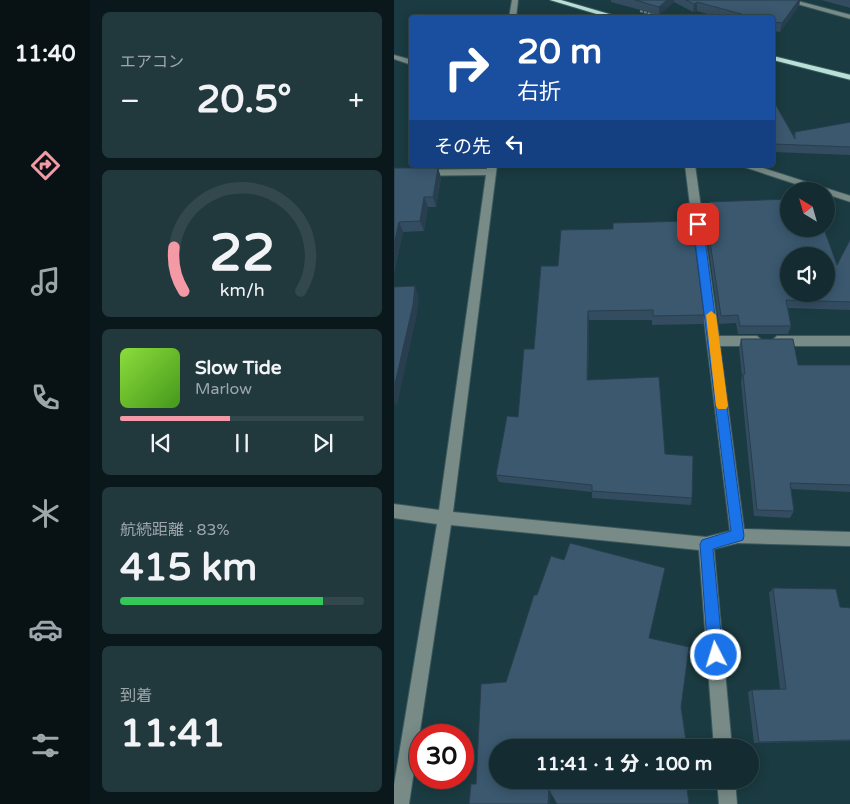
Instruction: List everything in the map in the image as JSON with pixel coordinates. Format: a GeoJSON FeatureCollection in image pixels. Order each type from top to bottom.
{"type":"FeatureCollection","features":[{"type":"Feature","properties":{"kind":"main road"},"geometry":{"type":"LineString","coordinates":[[553,0],[609,15]]}},
{"type":"Feature","properties":{"kind":"main road"},"geometry":{"type":"LineString","coordinates":[[775,59],[850,78]]}},
{"type":"Feature","properties":{"kind":"street"},"geometry":{"type":"LineString","coordinates":[[513,15],[516,0]]}},
{"type":"Feature","properties":{"kind":"street"},"geometry":{"type":"LineString","coordinates":[[786,0],[850,17]]}},
{"type":"Feature","properties":{"kind":"street"},"geometry":{"type":"LineString","coordinates":[[394,57],[409,62]]}},
{"type":"Feature","properties":{"kind":"street"},"geometry":{"type":"LineString","coordinates":[[690,167],[738,536]]}},
{"type":"Feature","properties":{"kind":"street"},"geometry":{"type":"LineString","coordinates":[[749,167],[797,182]]}},
{"type":"Feature","properties":{"kind":"street"},"geometry":{"type":"LineString","coordinates":[[394,173],[492,168],[446,518],[400,804]]}},
{"type":"Feature","properties":{"kind":"street"},"geometry":{"type":"LineString","coordinates":[[835,194],[850,199]]}},
{"type":"Feature","properties":{"kind":"street"},"geometry":{"type":"LineString","coordinates":[[714,341],[850,341]]}},
{"type":"Feature","properties":{"kind":"street"},"geometry":{"type":"LineString","coordinates":[[394,511],[706,544],[738,536],[850,539]]}},
{"type":"Feature","properties":{"kind":"street"},"geometry":{"type":"LineString","coordinates":[[706,544],[722,739]]}},
{"type":"Feature","properties":{"kind":"street"},"geometry":{"type":"LineString","coordinates":[[727,789],[728,804]]}},
{"type":"Feature","properties":{"kind":"building"},"geometry":{"type":"Polygon","coordinates":[[[635,0],[667,0],[659,7],[635,0]]]}},
{"type":"Feature","properties":{"kind":"building"},"geometry":{"type":"Polygon","coordinates":[[[686,0],[799,0],[782,23],[775,22],[775,15],[745,15],[697,2],[694,4],[686,0]]]}},
{"type":"Feature","properties":{"kind":"building"},"geometry":{"type":"Polygon","coordinates":[[[775,104],[795,139],[795,132],[851,122],[851,147],[775,144],[775,104]]]}},
{"type":"Feature","properties":{"kind":"building"},"geometry":{"type":"Polygon","coordinates":[[[394,168],[438,168],[433,197],[424,197],[420,221],[399,222],[394,245],[394,168]]]}},
{"type":"Feature","properties":{"kind":"building"},"geometry":{"type":"Polygon","coordinates":[[[780,199],[780,238],[827,238],[830,247],[780,247],[780,302],[786,302],[791,326],[740,326],[738,315],[721,316],[707,221],[714,221],[709,202],[780,199]]]}},
{"type":"Feature","properties":{"kind":"building"},"geometry":{"type":"Polygon","coordinates":[[[692,221],[704,315],[653,316],[653,310],[588,311],[587,380],[659,377],[665,454],[693,456],[692,498],[592,491],[592,485],[496,475],[507,416],[518,417],[524,349],[534,349],[541,266],[558,266],[561,230],[613,229],[613,223],[692,221]]]}},
{"type":"Feature","properties":{"kind":"building"},"geometry":{"type":"Polygon","coordinates":[[[851,238],[851,302],[835,302],[835,259],[837,265],[851,238]]]}},
{"type":"Feature","properties":{"kind":"building"},"geometry":{"type":"Polygon","coordinates":[[[415,286],[413,305],[394,388],[394,287],[415,286]]]}},
{"type":"Feature","properties":{"kind":"building"},"geometry":{"type":"Polygon","coordinates":[[[741,339],[793,339],[798,365],[851,365],[851,485],[790,483],[794,511],[757,510],[741,339]]]}},
{"type":"Feature","properties":{"kind":"building"},"geometry":{"type":"Polygon","coordinates":[[[570,543],[665,568],[649,638],[689,647],[681,707],[686,739],[489,739],[489,789],[687,789],[689,804],[557,804],[549,790],[548,804],[469,804],[470,789],[474,789],[474,784],[476,784],[481,684],[506,682],[534,595],[537,595],[551,556],[564,560],[570,543]]]}},
{"type":"Feature","properties":{"kind":"building"},"geometry":{"type":"Polygon","coordinates":[[[773,588],[836,589],[840,607],[851,608],[851,740],[759,742],[752,690],[786,689],[773,588]]]}},
{"type":"Feature","properties":{"kind":"slow traffic"},"geometry":{"type":"LineString","coordinates":[[711,315],[722,406]]}},
{"type":"Feature","properties":{"kind":"route"},"geometry":{"type":"LineString","coordinates":[[698,224],[738,536],[706,544],[716,655]]}}]}
